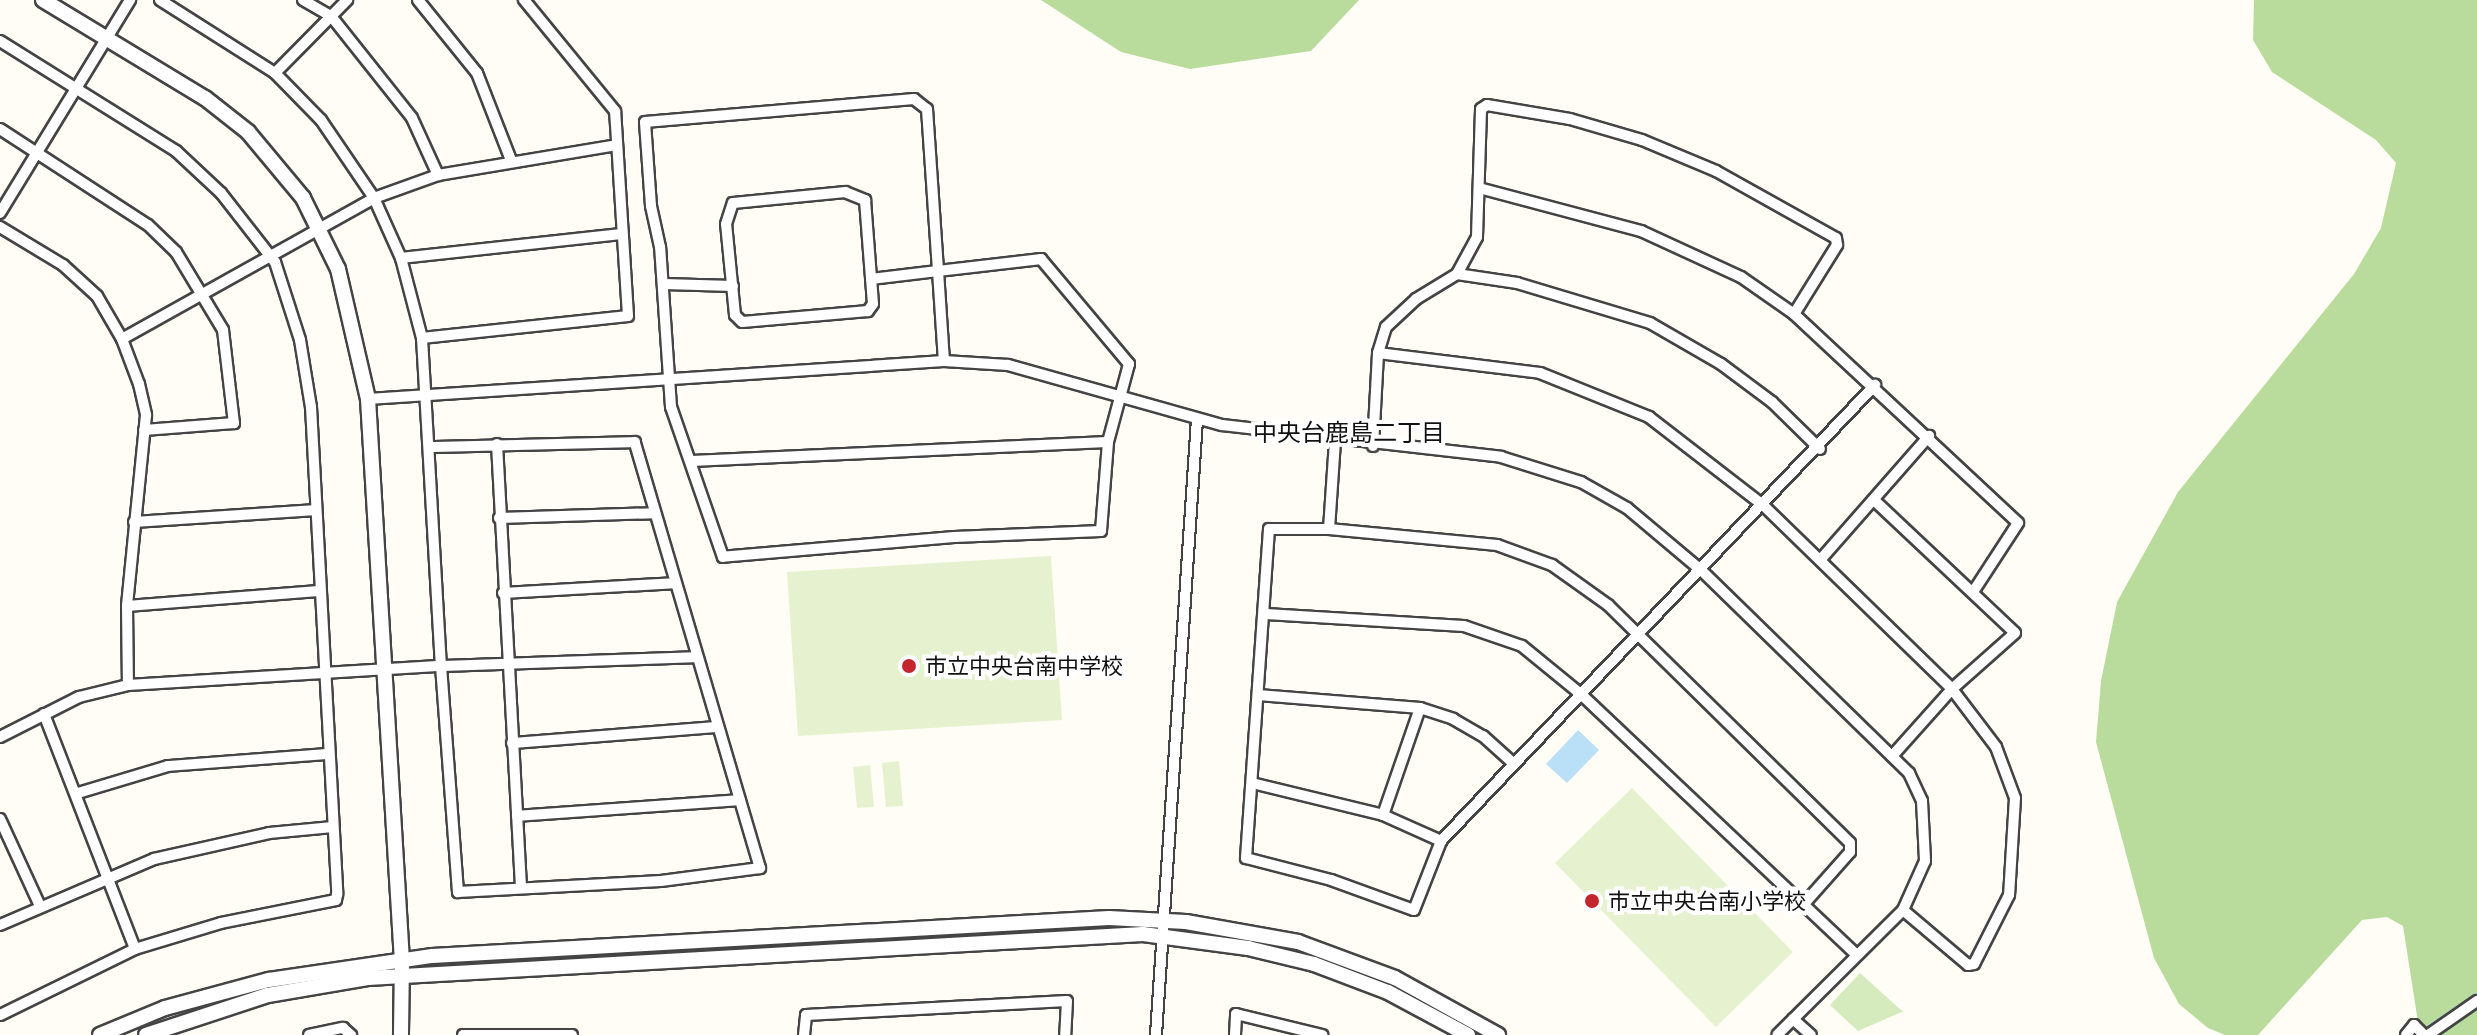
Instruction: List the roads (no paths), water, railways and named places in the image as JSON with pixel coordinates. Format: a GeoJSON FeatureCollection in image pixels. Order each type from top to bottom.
{"type":"FeatureCollection","features":[{"type":"Feature","properties":{"kind":"street"},"geometry":{"type":"LineString","coordinates":[[43,0],[205,98],[248,132],[283,168],[321,232],[353,314],[368,399],[381,673],[402,961],[401,1035]]}},
{"type":"Feature","properties":{"kind":"street"},"geometry":{"type":"LineString","coordinates":[[0,213],[130,0]]}},
{"type":"Feature","properties":{"kind":"street"},"geometry":{"type":"LineString","coordinates":[[160,0],[275,73],[321,120],[374,198],[401,258],[422,338],[441,666],[458,892],[661,881],[760,868],[635,442],[429,447]]}},
{"type":"Feature","properties":{"kind":"street"},"geometry":{"type":"LineString","coordinates":[[303,0],[331,16],[412,118],[438,175]]}},
{"type":"Feature","properties":{"kind":"street"},"geometry":{"type":"LineString","coordinates":[[275,73],[347,0]]}},
{"type":"Feature","properties":{"kind":"street"},"geometry":{"type":"LineString","coordinates":[[418,0],[477,73],[511,160]]}},
{"type":"Feature","properties":{"kind":"street"},"geometry":{"type":"LineString","coordinates":[[422,338],[628,316],[615,111],[524,0]]}},
{"type":"Feature","properties":{"kind":"street"},"geometry":{"type":"LineString","coordinates":[[0,41],[176,151],[221,193],[271,256],[300,340],[311,407],[313,510],[336,900],[221,923],[135,949],[0,1015]]}},
{"type":"Feature","properties":{"kind":"street"},"geometry":{"type":"LineString","coordinates":[[871,279],[938,271],[1041,259],[1129,364],[1124,396],[1108,442],[1101,531],[954,537],[723,557],[671,407],[664,284],[645,122],[914,99],[927,109],[938,271],[944,361]]}},
{"type":"Feature","properties":{"kind":"street"},"geometry":{"type":"LineString","coordinates":[[1373,446],[1378,353],[1386,327],[1416,299],[1457,274],[1477,237],[1481,109],[1487,105],[1570,119],[1642,140],[1781,204],[1836,238],[1837,245],[1794,314]]}},
{"type":"Feature","properties":{"kind":"street"},"geometry":{"type":"LineString","coordinates":[[0,129],[148,225],[176,252],[223,330],[234,423],[144,430]]}},
{"type":"Feature","properties":{"kind":"street"},"geometry":{"type":"LineString","coordinates":[[122,339],[271,256],[321,232],[374,198],[438,175],[511,160],[617,145]]}},
{"type":"Feature","properties":{"kind":"street"},"geometry":{"type":"LineString","coordinates":[[1479,188],[1641,231],[1741,277],[1794,314],[1875,385],[2018,523],[1973,592]]}},
{"type":"Feature","properties":{"kind":"street"},"geometry":{"type":"LineString","coordinates":[[845,192],[865,200],[871,279],[873,304],[862,315],[755,321],[735,315],[726,224],[733,203],[845,192]]}},
{"type":"Feature","properties":{"kind":"street"},"geometry":{"type":"LineString","coordinates":[[0,227],[63,265],[97,296],[122,339],[139,384],[144,430],[127,606],[128,685]]}},
{"type":"Feature","properties":{"kind":"street"},"geometry":{"type":"LineString","coordinates":[[401,258],[621,234]]}},
{"type":"Feature","properties":{"kind":"street"},"geometry":{"type":"LineString","coordinates":[[1457,274],[1517,283],[1650,323],[1734,373],[1820,449]]}},
{"type":"Feature","properties":{"kind":"street"},"geometry":{"type":"LineString","coordinates":[[664,284],[733,286]]}},
{"type":"Feature","properties":{"kind":"street"},"geometry":{"type":"LineString","coordinates":[[1378,353],[1540,373],[1595,391],[1649,417],[1764,506],[1952,689],[1996,747],[2015,798],[2009,895],[1997,927],[1968,965],[1903,910]]}},
{"type":"Feature","properties":{"kind":"street"},"geometry":{"type":"LineString","coordinates":[[368,399],[426,391],[944,361],[1048,372],[1197,419],[1373,446],[1439,448],[1546,468],[1605,493],[1701,570],[1909,773],[1922,801],[1927,829],[1925,861],[1903,910],[1777,1035]]}},
{"type":"Feature","properties":{"kind":"street"},"geometry":{"type":"LineString","coordinates":[[1803,905],[1850,852],[1850,843],[1640,633],[1574,579],[1527,554],[1469,541],[1329,529],[1269,529],[1266,614],[1246,858],[1331,880],[1414,910],[1441,841],[1513,763],[1583,696],[1640,633],[1820,449],[1875,385]]}},
{"type":"Feature","properties":{"kind":"street"},"geometry":{"type":"LineString","coordinates":[[1156,1035],[1197,419]]}},
{"type":"Feature","properties":{"kind":"street"},"geometry":{"type":"LineString","coordinates":[[1821,559],[1929,436]]}},
{"type":"Feature","properties":{"kind":"street"},"geometry":{"type":"LineString","coordinates":[[1329,529],[1335,441]]}},
{"type":"Feature","properties":{"kind":"street"},"geometry":{"type":"LineString","coordinates":[[691,461],[1108,442]]}},
{"type":"Feature","properties":{"kind":"street"},"geometry":{"type":"LineString","coordinates":[[497,444],[521,887]]}},
{"type":"Feature","properties":{"kind":"street"},"geometry":{"type":"LineString","coordinates":[[1875,501],[2015,633],[1952,689],[1892,756]]}},
{"type":"Feature","properties":{"kind":"street"},"geometry":{"type":"LineString","coordinates":[[134,522],[313,510]]}},
{"type":"Feature","properties":{"kind":"street"},"geometry":{"type":"LineString","coordinates":[[499,518],[654,513]]}},
{"type":"Feature","properties":{"kind":"street"},"geometry":{"type":"LineString","coordinates":[[503,593],[674,583]]}},
{"type":"Feature","properties":{"kind":"street"},"geometry":{"type":"LineString","coordinates":[[127,606],[318,591]]}},
{"type":"Feature","properties":{"kind":"street"},"geometry":{"type":"LineString","coordinates":[[1266,614],[1464,626],[1494,633],[1543,660],[1856,954]]}},
{"type":"Feature","properties":{"kind":"street"},"geometry":{"type":"LineString","coordinates":[[0,737],[79,697],[128,685],[324,672],[381,673],[441,666],[696,657]]}},
{"type":"Feature","properties":{"kind":"street"},"geometry":{"type":"LineString","coordinates":[[1258,695],[1420,708],[1473,730],[1513,763]]}},
{"type":"Feature","properties":{"kind":"street"},"geometry":{"type":"LineString","coordinates":[[1383,815],[1420,708]]}},
{"type":"Feature","properties":{"kind":"street"},"geometry":{"type":"LineString","coordinates":[[44,714],[78,793],[105,877],[135,949]]}},
{"type":"Feature","properties":{"kind":"street"},"geometry":{"type":"LineString","coordinates":[[512,743],[717,727]]}},
{"type":"Feature","properties":{"kind":"street"},"geometry":{"type":"LineString","coordinates":[[78,793],[168,766],[329,754]]}},
{"type":"Feature","properties":{"kind":"street"},"geometry":{"type":"LineString","coordinates":[[1252,783],[1383,815],[1441,841]]}},
{"type":"Feature","properties":{"kind":"street"},"geometry":{"type":"LineString","coordinates":[[517,816],[739,800]]}},
{"type":"Feature","properties":{"kind":"street"},"geometry":{"type":"LineString","coordinates":[[0,819],[40,906]]}},
{"type":"Feature","properties":{"kind":"street"},"geometry":{"type":"LineString","coordinates":[[0,925],[105,877],[212,844],[333,827]]}},
{"type":"Feature","properties":{"kind":"street"},"geometry":{"type":"LineString","coordinates":[[100,1035],[165,1008],[269,980],[402,961],[1051,920],[1245,930],[1357,961],[1449,1004],[1498,1035]]}},
{"type":"Feature","properties":{"kind":"street"},"geometry":{"type":"LineString","coordinates":[[146,1035],[268,995],[402,977],[1163,927],[1314,964],[1388,992],[1468,1035]]}},
{"type":"Feature","properties":{"kind":"street"},"geometry":{"type":"LineString","coordinates":[[804,1035],[806,1015],[1067,1001],[1065,1035]]}},
{"type":"Feature","properties":{"kind":"street"},"geometry":{"type":"LineString","coordinates":[[2406,1035],[2414,1025],[2426,1035],[2477,1001]]}},
{"type":"Feature","properties":{"kind":"street"},"geometry":{"type":"LineString","coordinates":[[1235,1035],[1236,1014],[1322,1035]]}},
{"type":"Feature","properties":{"kind":"street"},"geometry":{"type":"LineString","coordinates":[[1793,1019],[1811,1035]]}},
{"type":"Feature","properties":{"kind":"street"},"geometry":{"type":"LineString","coordinates":[[309,1035],[343,1028],[351,1035]]}},
{"type":"Feature","properties":{"kind":"street"},"geometry":{"type":"LineString","coordinates":[[463,1035],[572,1035]]}},
{"type":"Feature","properties":{"kind":"water"},"geometry":{"type":"Polygon","coordinates":[[[1578,730],[1599,750],[1567,783],[1546,764],[1578,730]]]}},
{"type":"Feature","properties":{"kind":"waterway"},"geometry":{"type":"LineString","coordinates":[[2423,1031],[2477,994]]}},
{"type":"Feature","properties":{"kind":"place","name":"市立中央台南中学校"},"geometry":{"type":"Point","coordinates":[909,666]}},
{"type":"Feature","properties":{"kind":"place","name":"市立中央台南小学校"},"geometry":{"type":"Point","coordinates":[1592,901]}},
{"type":"Feature","properties":{"kind":"district","name":"中央台鹿島二丁目"},"geometry":{"type":"Point","coordinates":[1349,433]}}]}
